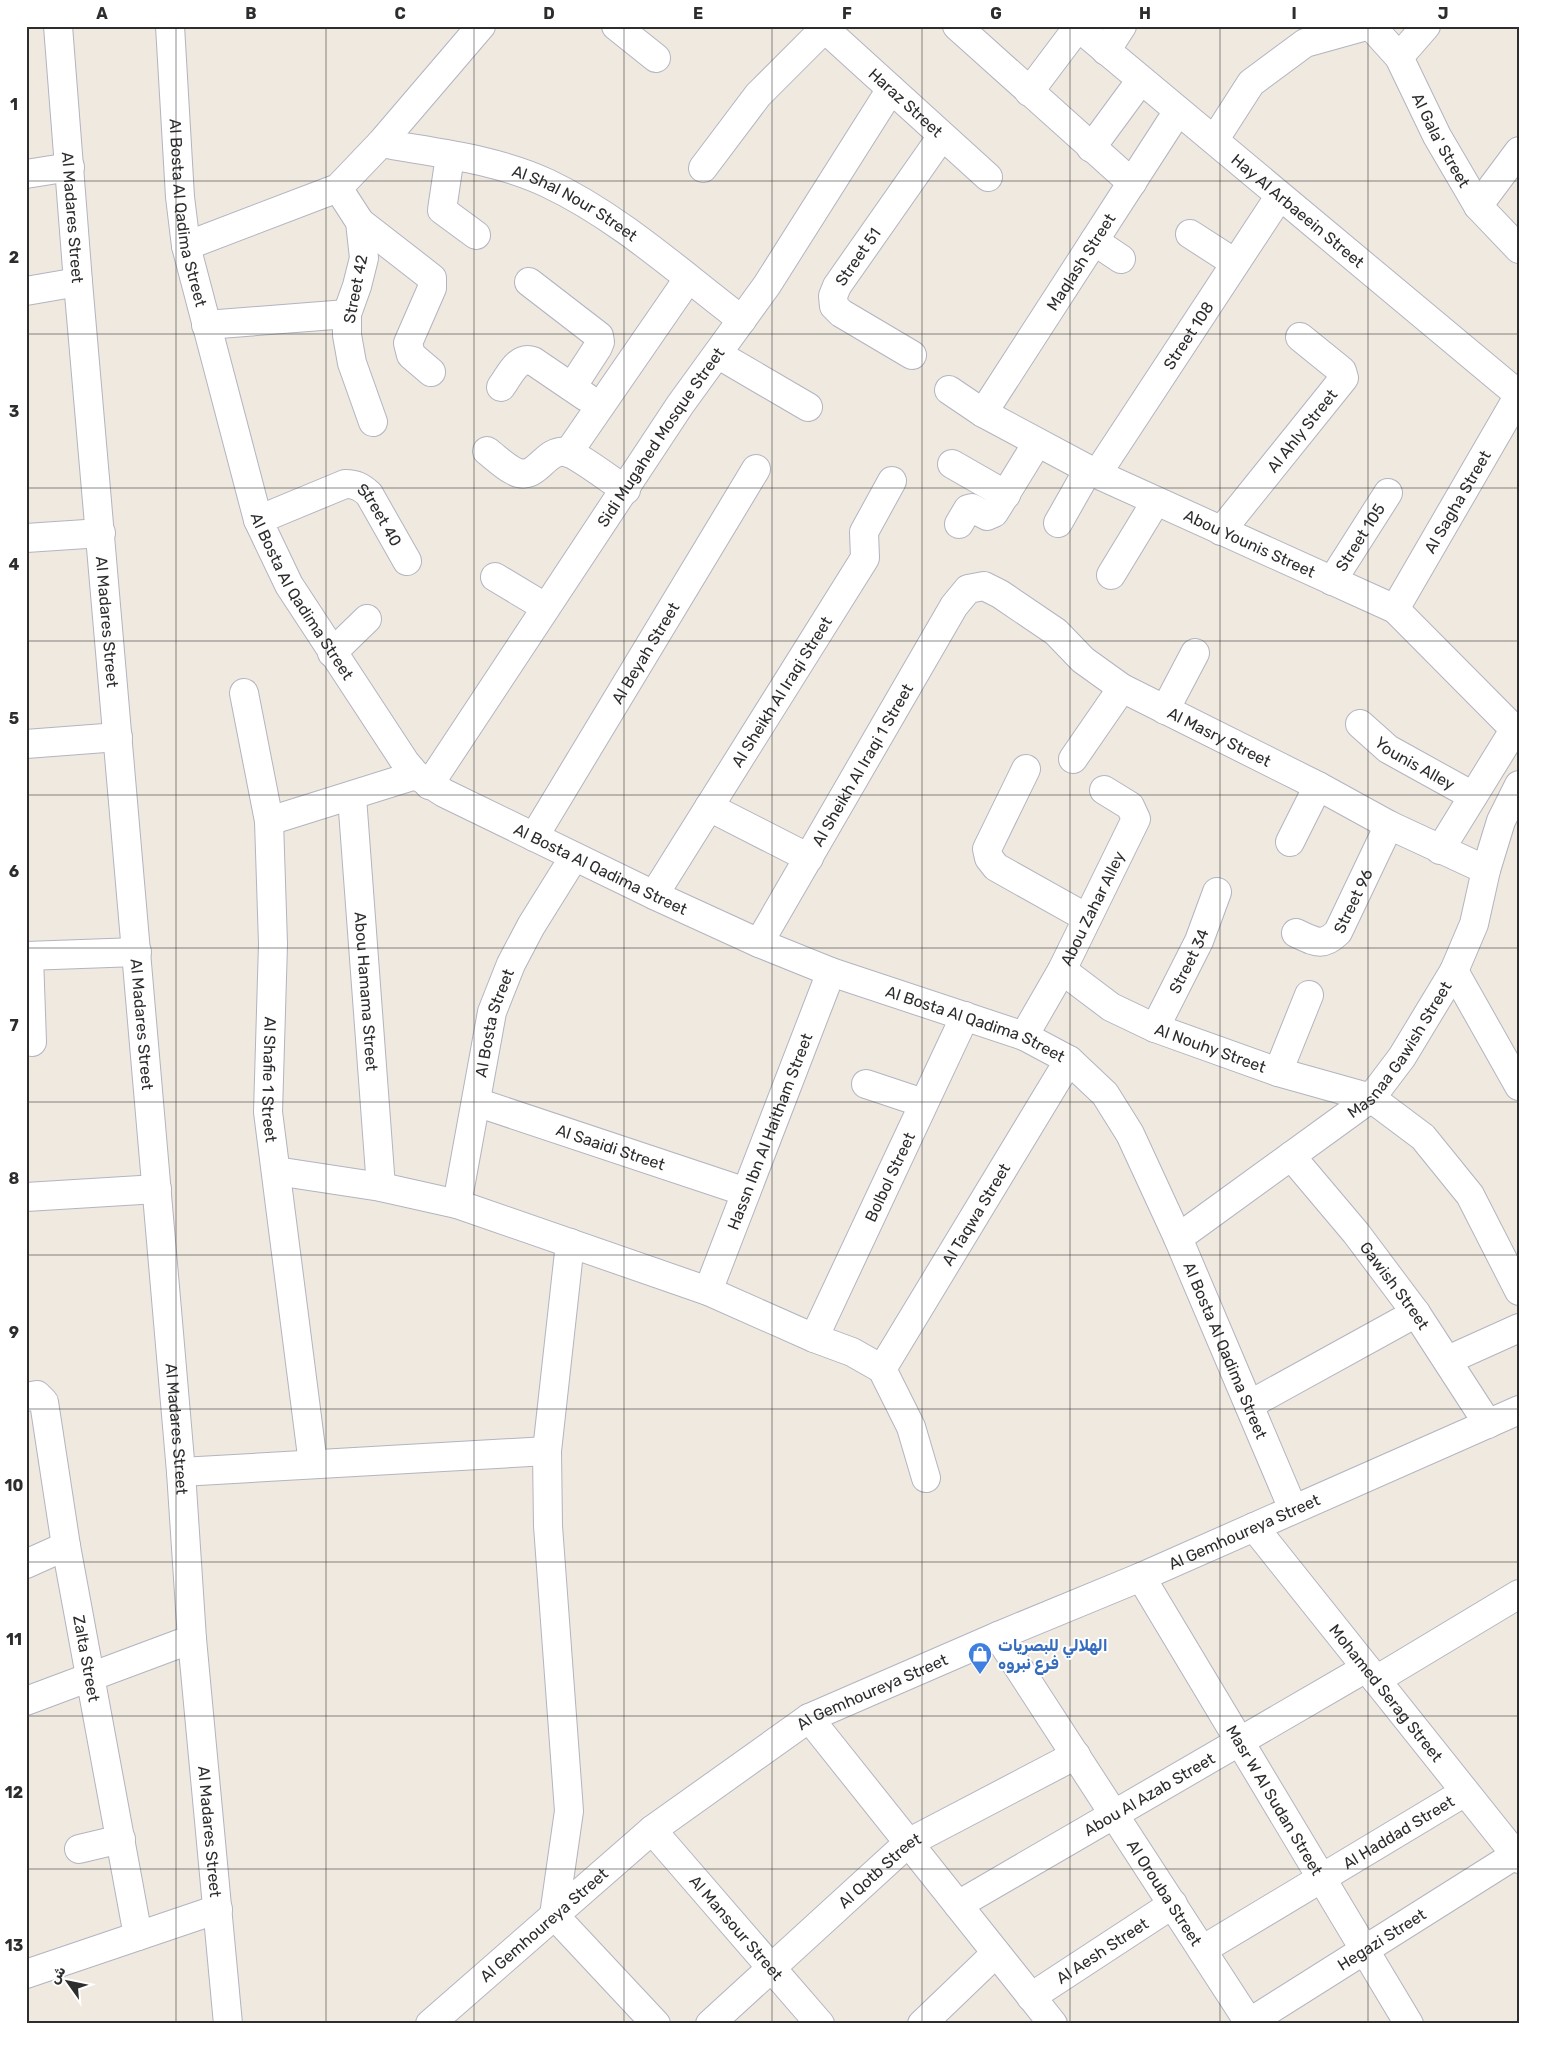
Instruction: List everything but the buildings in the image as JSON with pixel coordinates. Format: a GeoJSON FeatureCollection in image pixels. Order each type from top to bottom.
{"type":"FeatureCollection","features":[{"type":"Feature","properties":{"kind":"street","name":"Al Madares Street"},"geometry":{"type":"LineString","coordinates":[[58,26],[78,282],[181,1472],[192,1639],[228,2024]]}},
{"type":"Feature","properties":{"kind":"street","name":"Al Bosta Al Qadima Street"},"geometry":{"type":"LineString","coordinates":[[170,26],[180,197],[186,246],[258,520],[289,584],[332,653],[422,780],[654,896],[759,943],[831,972],[1024,1036],[1069,1060],[1105,1094],[1130,1134],[1178,1238],[1293,1510]]}},
{"type":"Feature","properties":{"kind":"street"},"geometry":{"type":"LineString","coordinates":[[186,246],[338,188],[381,143],[481,26]]}},
{"type":"Feature","properties":{"kind":"street"},"geometry":{"type":"LineString","coordinates":[[616,26],[656,58]]}},
{"type":"Feature","properties":{"kind":"street"},"geometry":{"type":"LineString","coordinates":[[1106,50],[1122,26]]}},
{"type":"Feature","properties":{"kind":"street"},"geometry":{"type":"LineString","coordinates":[[1214,140],[1251,83],[1305,43],[1366,26]]}},
{"type":"Feature","properties":{"kind":"street","name":"Al Gala' Street"},"geometry":{"type":"LineString","coordinates":[[1371,26],[1399,58],[1437,136],[1478,206],[1519,249]]}},
{"type":"Feature","properties":{"kind":"street"},"geometry":{"type":"LineString","coordinates":[[1399,58],[1426,26]]}},
{"type":"Feature","properties":{"kind":"street"},"geometry":{"type":"LineString","coordinates":[[703,168],[758,96],[823,27]]}},
{"type":"Feature","properties":{"kind":"street","name":"Haraz Street"},"geometry":{"type":"LineString","coordinates":[[823,27],[988,177]]}},
{"type":"Feature","properties":{"kind":"street"},"geometry":{"type":"LineString","coordinates":[[958,27],[1132,183]]}},
{"type":"Feature","properties":{"kind":"street"},"geometry":{"type":"LineString","coordinates":[[1029,92],[1078,27]]}},
{"type":"Feature","properties":{"kind":"street","name":"Hay Al Arbaeein Street"},"geometry":{"type":"LineString","coordinates":[[1078,27],[1214,140],[1279,197],[1519,395]]}},
{"type":"Feature","properties":{"kind":"street"},"geometry":{"type":"LineString","coordinates":[[1091,148],[1141,80]]}},
{"type":"Feature","properties":{"kind":"street","name":"Sidi Mugahed Mosque Street"},"geometry":{"type":"LineString","coordinates":[[422,780],[626,490],[680,405],[719,355],[786,257],[891,89]]}},
{"type":"Feature","properties":{"kind":"street","name":"Maqlash Street"},"geometry":{"type":"LineString","coordinates":[[983,413],[1178,111]]}},
{"type":"Feature","properties":{"kind":"street","name":"Street 51"},"geometry":{"type":"LineString","coordinates":[[912,355],[841,313],[834,306],[833,296],[837,286],[942,136]]}},
{"type":"Feature","properties":{"kind":"street","name":"Al Shal Nour Street"},"geometry":{"type":"LineString","coordinates":[[381,143],[490,164],[545,182],[596,208],[742,320]]}},
{"type":"Feature","properties":{"kind":"street"},"geometry":{"type":"LineString","coordinates":[[1478,206],[1519,151]]}},
{"type":"Feature","properties":{"kind":"street"},"geometry":{"type":"LineString","coordinates":[[450,156],[442,210],[476,235]]}},
{"type":"Feature","properties":{"kind":"street"},"geometry":{"type":"LineString","coordinates":[[26,174],[70,167]]}},
{"type":"Feature","properties":{"kind":"street","name":"Street 42"},"geometry":{"type":"LineString","coordinates":[[338,188],[360,222],[364,258],[358,286],[347,314],[347,335],[352,363],[373,422]]}},
{"type":"Feature","properties":{"kind":"street","name":"Street 108"},"geometry":{"type":"LineString","coordinates":[[1058,523],[1279,197]]}},
{"type":"Feature","properties":{"kind":"street"},"geometry":{"type":"LineString","coordinates":[[360,222],[432,278],[432,288],[408,343],[411,355],[431,372]]}},
{"type":"Feature","properties":{"kind":"street"},"geometry":{"type":"LineString","coordinates":[[1190,234],[1235,263]]}},
{"type":"Feature","properties":{"kind":"street"},"geometry":{"type":"LineString","coordinates":[[1094,241],[1121,259]]}},
{"type":"Feature","properties":{"kind":"street"},"geometry":{"type":"LineString","coordinates":[[568,453],[688,279]]}},
{"type":"Feature","properties":{"kind":"street"},"geometry":{"type":"LineString","coordinates":[[26,291],[78,282]]}},
{"type":"Feature","properties":{"kind":"street"},"geometry":{"type":"LineString","coordinates":[[529,282],[598,336],[600,342],[598,347],[572,387]]}},
{"type":"Feature","properties":{"kind":"street"},"geometry":{"type":"LineString","coordinates":[[206,325],[347,314]]}},
{"type":"Feature","properties":{"kind":"street","name":"Al Ahly Street"},"geometry":{"type":"LineString","coordinates":[[1222,531],[1344,378],[1342,372],[1300,337]]}},
{"type":"Feature","properties":{"kind":"street"},"geometry":{"type":"LineString","coordinates":[[719,355],[808,407]]}},
{"type":"Feature","properties":{"kind":"street"},"geometry":{"type":"LineString","coordinates":[[502,387],[520,361],[526,359],[533,361],[600,407]]}},
{"type":"Feature","properties":{"kind":"street","name":"Abou Younis Street"},"geometry":{"type":"LineString","coordinates":[[949,390],[983,413],[1093,472],[1395,609],[1516,732]]}},
{"type":"Feature","properties":{"kind":"street","name":"Al Sagha Street"},"geometry":{"type":"LineString","coordinates":[[1395,609],[1519,395]]}},
{"type":"Feature","properties":{"kind":"street"},"geometry":{"type":"LineString","coordinates":[[959,524],[968,509],[972,508],[987,516],[991,516],[1037,443]]}},
{"type":"Feature","properties":{"kind":"street"},"geometry":{"type":"LineString","coordinates":[[487,451],[513,471],[524,474],[532,473],[551,454],[568,453],[626,490]]}},
{"type":"Feature","properties":{"kind":"street"},"geometry":{"type":"LineString","coordinates":[[952,464],[1006,495]]}},
{"type":"Feature","properties":{"kind":"street","name":"Al Beyah Street"},"geometry":{"type":"LineString","coordinates":[[534,837],[756,469]]}},
{"type":"Feature","properties":{"kind":"street","name":"Al Sheikh Al Iraqi Street"},"geometry":{"type":"LineString","coordinates":[[654,896],[865,558],[864,532],[892,481]]}},
{"type":"Feature","properties":{"kind":"street","name":"Street 40"},"geometry":{"type":"LineString","coordinates":[[258,520],[345,484],[354,484],[362,487],[369,494],[407,561]]}},
{"type":"Feature","properties":{"kind":"street","name":"Street 105"},"geometry":{"type":"LineString","coordinates":[[1332,581],[1388,493]]}},
{"type":"Feature","properties":{"kind":"street"},"geometry":{"type":"LineString","coordinates":[[1111,575],[1156,501]]}},
{"type":"Feature","properties":{"kind":"street"},"geometry":{"type":"LineString","coordinates":[[26,538],[101,533]]}},
{"type":"Feature","properties":{"kind":"street"},"geometry":{"type":"LineString","coordinates":[[495,577],[545,607]]}},
{"type":"Feature","properties":{"kind":"street","name":"Al Masry Street"},"geometry":{"type":"LineString","coordinates":[[968,589],[984,586],[1000,594],[1056,632],[1083,660],[1122,688],[1318,786],[1389,825],[1486,870]]}},
{"type":"Feature","properties":{"kind":"street","name":"Al Sheikh Al Iraqi 1 Street"},"geometry":{"type":"LineString","coordinates":[[759,943],[954,606],[968,589]]}},
{"type":"Feature","properties":{"kind":"street"},"geometry":{"type":"LineString","coordinates":[[332,653],[367,619]]}},
{"type":"Feature","properties":{"kind":"street"},"geometry":{"type":"LineString","coordinates":[[1165,710],[1195,653]]}},
{"type":"Feature","properties":{"kind":"street"},"geometry":{"type":"LineString","coordinates":[[1073,759],[1122,688]]}},
{"type":"Feature","properties":{"kind":"street","name":"Al Shafie 1 Street"},"geometry":{"type":"LineString","coordinates":[[244,693],[269,821],[273,944],[268,1112],[313,1464]]}},
{"type":"Feature","properties":{"kind":"street","name":"Younis Alley"},"geometry":{"type":"LineString","coordinates":[[1360,724],[1388,749],[1473,796]]}},
{"type":"Feature","properties":{"kind":"street"},"geometry":{"type":"LineString","coordinates":[[1440,850],[1516,732]]}},
{"type":"Feature","properties":{"kind":"street"},"geometry":{"type":"LineString","coordinates":[[26,744],[118,737]]}},
{"type":"Feature","properties":{"kind":"street"},"geometry":{"type":"LineString","coordinates":[[1026,769],[987,849],[989,858],[996,867],[1086,918]]}},
{"type":"Feature","properties":{"kind":"street"},"geometry":{"type":"LineString","coordinates":[[269,821],[352,797],[422,780]]}},
{"type":"Feature","properties":{"kind":"street","name":"Masnaa Gawish Street"},"geometry":{"type":"LineString","coordinates":[[1178,1238],[1371,1098],[1402,1057],[1454,971],[1474,924],[1486,870],[1501,821],[1519,785]]}},
{"type":"Feature","properties":{"kind":"street"},"geometry":{"type":"LineString","coordinates":[[1290,842],[1318,786]]}},
{"type":"Feature","properties":{"kind":"street","name":"Abou Zahar Alley"},"geometry":{"type":"LineString","coordinates":[[1024,1036],[1062,970],[1136,819],[1130,806],[1104,790]]}},
{"type":"Feature","properties":{"kind":"street","name":"Abou Hamama Street"},"geometry":{"type":"LineString","coordinates":[[352,797],[381,1187]]}},
{"type":"Feature","properties":{"kind":"street"},"geometry":{"type":"LineString","coordinates":[[709,807],[809,858]]}},
{"type":"Feature","properties":{"kind":"street","name":"Street 96"},"geometry":{"type":"LineString","coordinates":[[1296,933],[1318,942],[1325,942],[1338,932],[1389,825]]}},
{"type":"Feature","properties":{"kind":"street","name":"Al Bosta Street"},"geometry":{"type":"LineString","coordinates":[[458,1204],[492,1012],[512,964],[531,926],[574,857]]}},
{"type":"Feature","properties":{"kind":"street","name":"Street 34"},"geometry":{"type":"LineString","coordinates":[[1155,1028],[1198,941],[1217,892]]}},
{"type":"Feature","properties":{"kind":"street"},"geometry":{"type":"LineString","coordinates":[[32,1042],[27,956],[137,952]]}},
{"type":"Feature","properties":{"kind":"street","name":"Al Nouhy Street"},"geometry":{"type":"LineString","coordinates":[[1062,970],[1111,1007],[1155,1028],[1278,1072],[1371,1098]]}},
{"type":"Feature","properties":{"kind":"street"},"geometry":{"type":"LineString","coordinates":[[1454,971],[1519,1086]]}},
{"type":"Feature","properties":{"kind":"street","name":"Hassn Ibn Al Haitham Street"},"geometry":{"type":"LineString","coordinates":[[708,1291],[831,972]]}},
{"type":"Feature","properties":{"kind":"street"},"geometry":{"type":"LineString","coordinates":[[1278,1072],[1309,995]]}},
{"type":"Feature","properties":{"kind":"street","name":"Bolbol Street"},"geometry":{"type":"LineString","coordinates":[[814,1338],[965,1016]]}},
{"type":"Feature","properties":{"kind":"street","name":"Al Taqwa Street"},"geometry":{"type":"LineString","coordinates":[[882,1369],[1069,1060]]}},
{"type":"Feature","properties":{"kind":"street"},"geometry":{"type":"LineString","coordinates":[[866,1084],[923,1103]]}},
{"type":"Feature","properties":{"kind":"street"},"geometry":{"type":"LineString","coordinates":[[1371,1098],[1423,1137],[1470,1195],[1519,1291]]}},
{"type":"Feature","properties":{"kind":"street","name":"Al Saaidi Street"},"geometry":{"type":"LineString","coordinates":[[476,1102],[746,1192]]}},
{"type":"Feature","properties":{"kind":"street","name":"Gawish Street"},"geometry":{"type":"LineString","coordinates":[[1291,1156],[1356,1233],[1416,1313],[1488,1424]]}},
{"type":"Feature","properties":{"kind":"street"},"geometry":{"type":"LineString","coordinates":[[276,1171],[381,1187],[458,1204],[708,1291],[814,1338],[852,1352],[882,1369],[910,1427],[926,1478]]}},
{"type":"Feature","properties":{"kind":"street"},"geometry":{"type":"LineString","coordinates":[[26,1197],[157,1189]]}},
{"type":"Feature","properties":{"kind":"street"},"geometry":{"type":"LineString","coordinates":[[570,1243],[547,1451],[548,1526],[570,1811],[554,1915],[656,2024]]}},
{"type":"Feature","properties":{"kind":"street"},"geometry":{"type":"LineString","coordinates":[[1249,1405],[1416,1313]]}},
{"type":"Feature","properties":{"kind":"street"},"geometry":{"type":"LineString","coordinates":[[1448,1360],[1519,1328]]}},
{"type":"Feature","properties":{"kind":"street","name":"Zalta Street"},"geometry":{"type":"LineString","coordinates":[[26,1397],[37,1395],[44,1402],[89,1678],[138,1936]]}},
{"type":"Feature","properties":{"kind":"street","name":"Al Gemhoureya Street"},"geometry":{"type":"LineString","coordinates":[[440,2021],[554,1915],[652,1830],[809,1718],[998,1636],[1141,1577],[1519,1410]]}},
{"type":"Feature","properties":{"kind":"street"},"geometry":{"type":"LineString","coordinates":[[181,1472],[547,1451]]}},
{"type":"Feature","properties":{"kind":"street","name":"Mohamed Serag Street"},"geometry":{"type":"LineString","coordinates":[[1254,1527],[1517,1857]]}},
{"type":"Feature","properties":{"kind":"street"},"geometry":{"type":"LineString","coordinates":[[26,1564],[66,1546]]}},
{"type":"Feature","properties":{"kind":"street","name":"Masr W Al Sudan Street"},"geometry":{"type":"LineString","coordinates":[[1141,1577],[1409,2024]]}},
{"type":"Feature","properties":{"kind":"street","name":"Abou Al Azab Street"},"geometry":{"type":"LineString","coordinates":[[958,1905],[1240,1742],[1519,1594]]}},
{"type":"Feature","properties":{"kind":"street","name":"Al Orouba Street"},"geometry":{"type":"LineString","coordinates":[[998,1636],[1249,2023]]}},
{"type":"Feature","properties":{"kind":"street"},"geometry":{"type":"LineString","coordinates":[[26,1701],[192,1639]]}},
{"type":"Feature","properties":{"kind":"street"},"geometry":{"type":"LineString","coordinates":[[809,1718],[1053,2024]]}},
{"type":"Feature","properties":{"kind":"street","name":"Al Qotb Street"},"geometry":{"type":"LineString","coordinates":[[710,2024],[908,1843],[1076,1755]]}},
{"type":"Feature","properties":{"kind":"street","name":"Al Haddad Street"},"geometry":{"type":"LineString","coordinates":[[1202,1950],[1465,1792]]}},
{"type":"Feature","properties":{"kind":"street","name":"Al Mansour Street"},"geometry":{"type":"LineString","coordinates":[[652,1830],[820,2024]]}},
{"type":"Feature","properties":{"kind":"street"},"geometry":{"type":"LineString","coordinates":[[79,1849],[121,1840]]}},
{"type":"Feature","properties":{"kind":"street","name":"Hegazi Street"},"geometry":{"type":"LineString","coordinates":[[1249,2023],[1364,1950],[1517,1857]]}},
{"type":"Feature","properties":{"kind":"street","name":"Al Aesh Street"},"geometry":{"type":"LineString","coordinates":[[1031,1997],[1173,1904]]}},
{"type":"Feature","properties":{"kind":"street"},"geometry":{"type":"LineString","coordinates":[[26,1974],[218,1909]]}},
{"type":"Feature","properties":{"kind":"street"},"geometry":{"type":"LineString","coordinates":[[922,2024],[996,1953]]}},
{"type":"Feature","properties":{"kind":"place","name":"الهلالي للبصريات فرع نبروه"},"geometry":{"type":"Point","coordinates":[980,1675]}}]}
